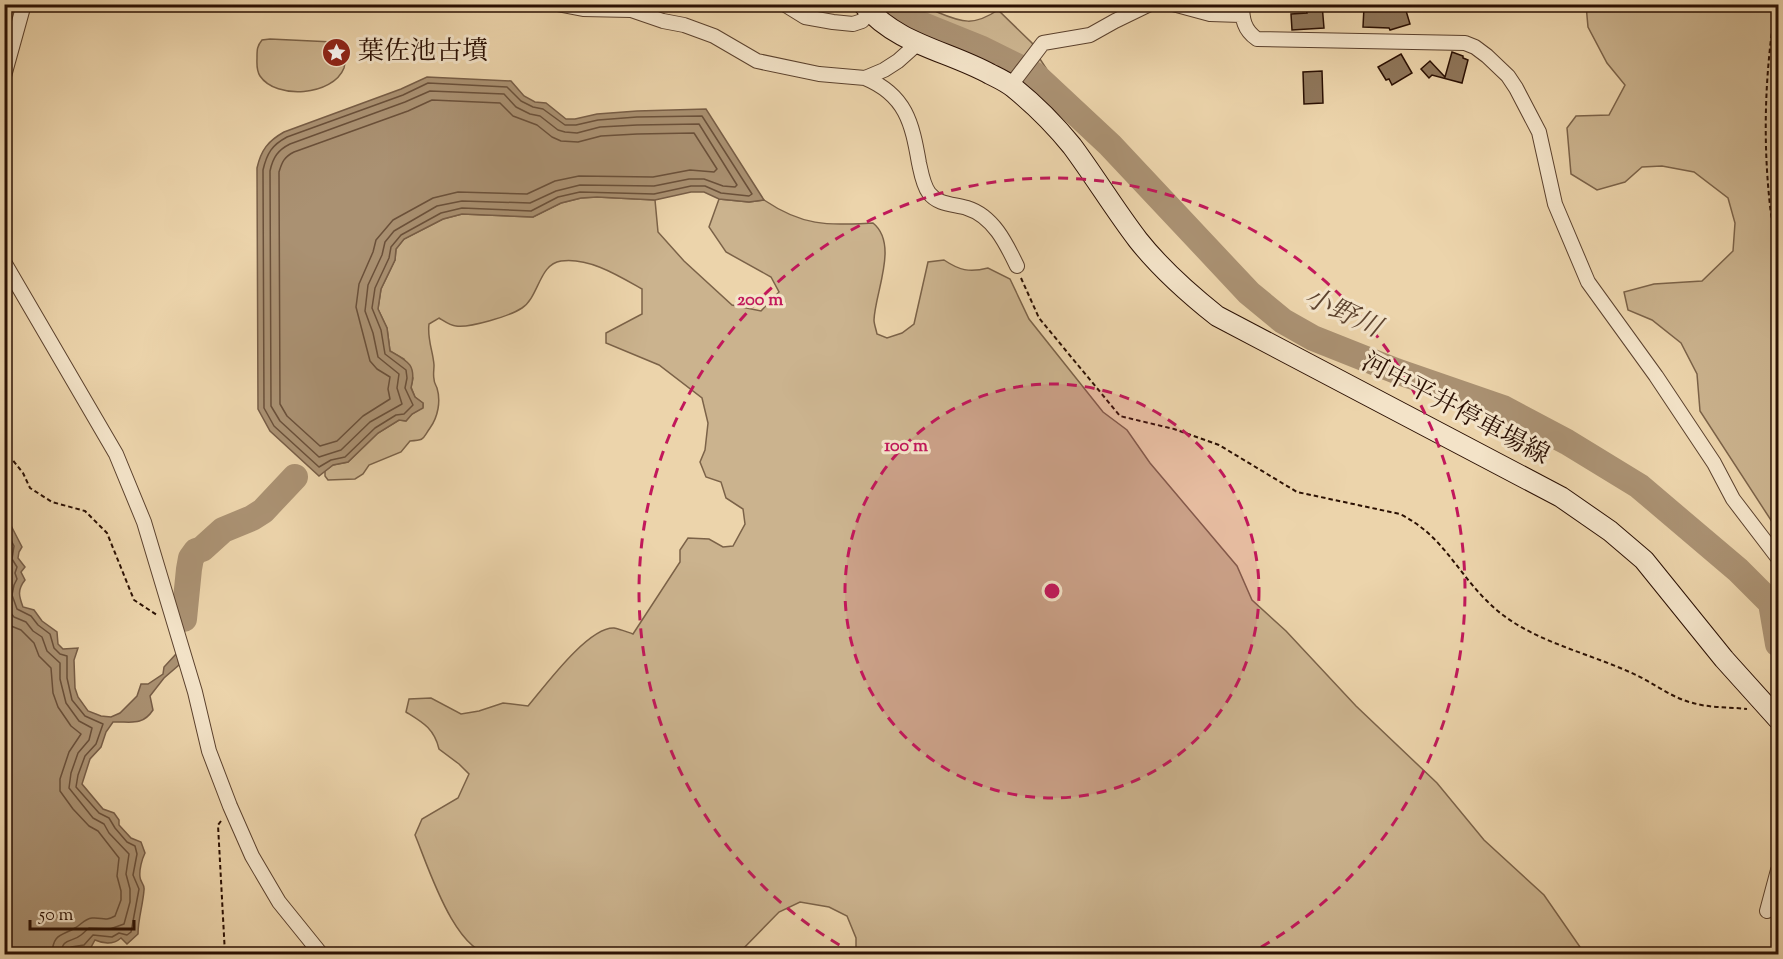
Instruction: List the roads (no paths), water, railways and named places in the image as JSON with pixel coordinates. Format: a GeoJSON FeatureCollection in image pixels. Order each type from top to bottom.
{"type":"FeatureCollection","features":[{"type":"Feature","properties":{"kind":"main road","name":"河中平井停車場線"},"geometry":{"type":"LineString","coordinates":[[867,8],[916,44],[1014,81],[1071,145],[1138,240],[1187,292],[1217,316],[1561,497],[1610,531],[1644,560],[1724,659],[1779,719]]}},
{"type":"Feature","properties":{"kind":"street"},"geometry":{"type":"LineString","coordinates":[[4,76],[24,4]]}},
{"type":"Feature","properties":{"kind":"street"},"geometry":{"type":"LineString","coordinates":[[557,4],[584,9],[631,10],[714,36],[757,61],[819,74],[865,78],[875,82],[889,93],[907,113],[913,128],[920,168],[928,193],[937,201],[979,213],[1002,237],[1017,266]]}},
{"type":"Feature","properties":{"kind":"street"},"geometry":{"type":"LineString","coordinates":[[784,4],[805,17],[853,24],[862,21],[867,8]]}},
{"type":"Feature","properties":{"kind":"street"},"geometry":{"type":"LineString","coordinates":[[1014,81],[1043,43],[1090,35],[1150,4]]}},
{"type":"Feature","properties":{"kind":"street"},"geometry":{"type":"LineString","coordinates":[[1173,4],[1210,14],[1242,10],[1247,29],[1257,39],[1466,43],[1487,56],[1508,76],[1539,132],[1555,204],[1588,282],[1622,327],[1714,463],[1733,499],[1779,558]]}},
{"type":"Feature","properties":{"kind":"street"},"geometry":{"type":"LineString","coordinates":[[865,78],[898,62],[916,44]]}},
{"type":"Feature","properties":{"kind":"street"},"geometry":{"type":"LineString","coordinates":[[4,262],[116,454],[144,522],[195,692],[210,751],[230,806],[252,856],[279,902],[321,954]]}},
{"type":"Feature","properties":{"kind":"street"},"geometry":{"type":"LineString","coordinates":[[1767,910],[1779,870]]}},
{"type":"Feature","properties":{"kind":"water"},"geometry":{"type":"Polygon","coordinates":[[[427,77],[511,81],[524,96],[535,102],[546,103],[566,119],[637,111],[706,109],[764,200],[749,202],[719,199],[704,192],[691,192],[655,200],[581,198],[561,203],[533,217],[462,214],[443,219],[404,239],[396,249],[395,260],[381,289],[378,309],[387,328],[390,351],[410,365],[413,374],[411,388],[415,397],[423,403],[423,408],[412,414],[406,421],[399,420],[378,433],[348,462],[333,465],[319,476],[270,431],[258,409],[257,168],[266,147],[284,132],[401,89],[427,77]]]}},
{"type":"Feature","properties":{"kind":"water"},"geometry":{"type":"Polygon","coordinates":[[[4,512],[22,547],[18,558],[25,567],[21,572],[25,580],[21,587],[20,600],[23,607],[34,610],[42,621],[57,632],[58,644],[63,649],[78,648],[74,660],[75,688],[78,697],[88,711],[111,717],[120,713],[137,696],[141,684],[148,684],[163,674],[164,667],[177,653],[179,665],[164,678],[150,696],[153,710],[140,721],[113,722],[106,732],[101,747],[90,759],[82,784],[103,809],[114,813],[119,820],[119,825],[131,838],[141,842],[145,853],[140,871],[140,879],[144,888],[138,934],[127,944],[121,938],[108,943],[95,940],[90,949],[71,954],[5,954],[4,512]]]}},
{"type":"Feature","properties":{"kind":"waterway","name":"小野川"},"geometry":{"type":"LineString","coordinates":[[892,4],[913,21],[980,48],[1035,75],[1110,145],[1249,293],[1283,321],[1313,338],[1396,371],[1503,408],[1567,442],[1639,486],[1738,570],[1771,603],[1778,644]]}},
{"type":"Feature","properties":{"kind":"waterway"},"geometry":{"type":"LineString","coordinates":[[184,619],[189,569],[191,558],[196,551],[202,549],[223,530],[263,511],[295,477]]}},
{"type":"Feature","properties":{"kind":"place","name":"葉佐池古墳"},"geometry":{"type":"Point","coordinates":[337,52]}}]}
